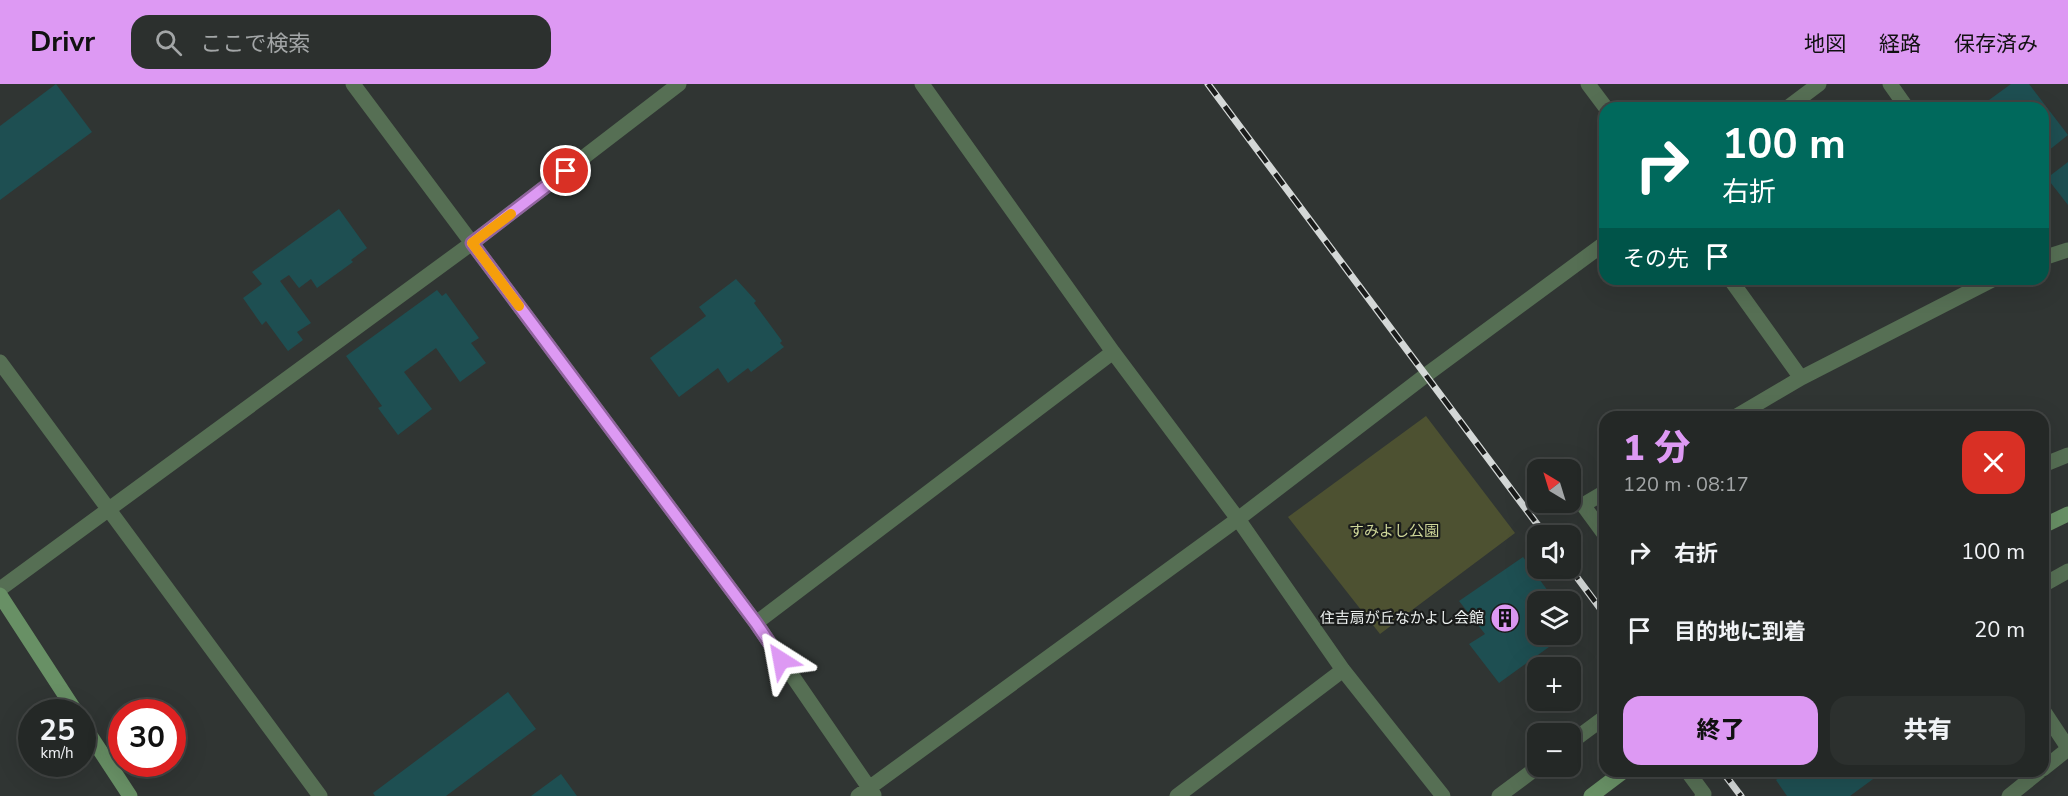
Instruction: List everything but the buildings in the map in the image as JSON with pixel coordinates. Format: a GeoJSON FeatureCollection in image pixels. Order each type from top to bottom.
{"type":"FeatureCollection","features":[{"type":"Feature","properties":{"kind":"street"},"geometry":{"type":"LineString","coordinates":[[353,84],[756,623],[867,793],[1238,519],[1426,375],[1599,247]]}},
{"type":"Feature","properties":{"kind":"street"},"geometry":{"type":"LineString","coordinates":[[0,589],[472,243],[679,84]]}},
{"type":"Feature","properties":{"kind":"street"},"geometry":{"type":"LineString","coordinates":[[922,84],[1113,352],[1238,519],[1343,670],[1443,796]]}},
{"type":"Feature","properties":{"kind":"street"},"geometry":{"type":"LineString","coordinates":[[1588,84],[1602,102]]}},
{"type":"Feature","properties":{"kind":"street"},"geometry":{"type":"LineString","coordinates":[[1795,102],[1819,84]]}},
{"type":"Feature","properties":{"kind":"street"},"geometry":{"type":"LineString","coordinates":[[1890,84],[1903,102]]}},
{"type":"Feature","properties":{"kind":"street"},"geometry":{"type":"LineString","coordinates":[[2049,256],[2068,250]]}},
{"type":"Feature","properties":{"kind":"street"},"geometry":{"type":"LineString","coordinates":[[1734,285],[1801,378]]}},
{"type":"Feature","properties":{"kind":"street"},"geometry":{"type":"LineString","coordinates":[[1745,411],[1801,378],[1982,285]]}},
{"type":"Feature","properties":{"kind":"street"},"geometry":{"type":"LineString","coordinates":[[756,623],[1113,352]]}},
{"type":"Feature","properties":{"kind":"street"},"geometry":{"type":"LineString","coordinates":[[0,362],[320,796]]}},
{"type":"Feature","properties":{"kind":"street"},"geometry":{"type":"LineString","coordinates":[[2049,463],[2068,455]]}},
{"type":"Feature","properties":{"kind":"street"},"geometry":{"type":"LineString","coordinates":[[1599,496],[1583,505],[1599,527]]}},
{"type":"Feature","properties":{"kind":"street"},"geometry":{"type":"LineString","coordinates":[[2049,523],[2068,514]]}},
{"type":"Feature","properties":{"kind":"street"},"geometry":{"type":"LineString","coordinates":[[2049,582],[2068,571]]}},
{"type":"Feature","properties":{"kind":"street"},"geometry":{"type":"LineString","coordinates":[[0,595],[68,699]]}},
{"type":"Feature","properties":{"kind":"street"},"geometry":{"type":"LineString","coordinates":[[1177,796],[1343,670]]}},
{"type":"Feature","properties":{"kind":"street"},"geometry":{"type":"LineString","coordinates":[[2049,719],[2068,749],[2049,764]]}},
{"type":"Feature","properties":{"kind":"street"},"geometry":{"type":"LineString","coordinates":[[1581,735],[1599,721]]}},
{"type":"Feature","properties":{"kind":"street"},"geometry":{"type":"LineString","coordinates":[[96,744],[130,796]]}},
{"type":"Feature","properties":{"kind":"street"},"geometry":{"type":"LineString","coordinates":[[1499,796],[1527,775]]}},
{"type":"Feature","properties":{"kind":"street"},"geometry":{"type":"LineString","coordinates":[[1591,796],[1616,777]]}},
{"type":"Feature","properties":{"kind":"street"},"geometry":{"type":"LineString","coordinates":[[1691,777],[1704,794],[1702,796]]}},
{"type":"Feature","properties":{"kind":"street"},"geometry":{"type":"LineString","coordinates":[[2009,796],[2033,777]]}},
{"type":"Feature","properties":{"kind":"green space","name":"すみよし公園"},"geometry":{"type":"Polygon","coordinates":[[[1426,416],[1515,533],[1380,634],[1288,517],[1426,416]]]}},
{"type":"Feature","properties":{"kind":"railway"},"geometry":{"type":"LineString","coordinates":[[1208,84],[1538,525]]}},
{"type":"Feature","properties":{"kind":"railway"},"geometry":{"type":"LineString","coordinates":[[1578,579],[1599,607]]}},
{"type":"Feature","properties":{"kind":"railway"},"geometry":{"type":"LineString","coordinates":[[1727,777],[1741,796]]}},
{"type":"Feature","properties":{"kind":"slow traffic"},"geometry":{"type":"LineString","coordinates":[[511,214],[472,243],[519,306]]}},
{"type":"Feature","properties":{"kind":"place","name":"住吉扇が丘なかよし会館"},"geometry":{"type":"Point","coordinates":[1505,618]}},
{"type":"Feature","properties":{"kind":"route"},"geometry":{"type":"LineString","coordinates":[[566,171],[472,243],[756,623],[781,660]]}}]}
